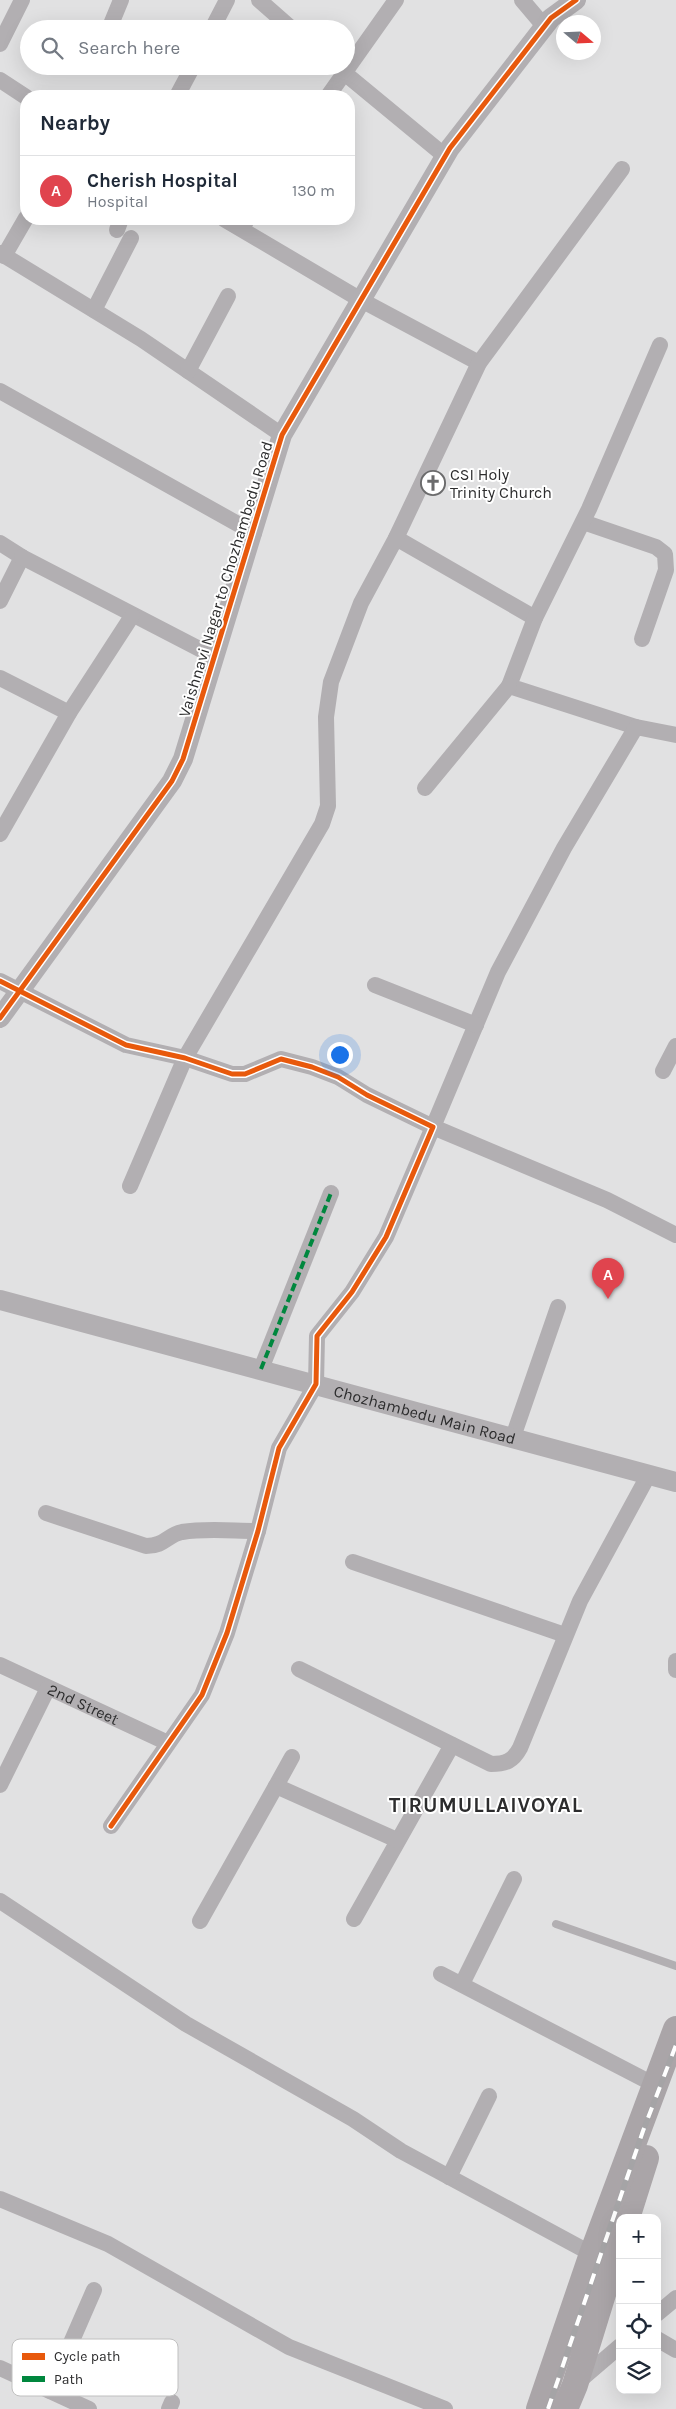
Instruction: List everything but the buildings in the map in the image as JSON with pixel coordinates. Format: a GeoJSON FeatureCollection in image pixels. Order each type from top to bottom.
{"type":"FeatureCollection","features":[{"type":"Feature","properties":{"kind":"highway"},"geometry":{"type":"LineString","coordinates":[[628,2214],[649,2147],[666,2081],[676,2030]]}},
{"type":"Feature","properties":{"kind":"highway"},"geometry":{"type":"LineString","coordinates":[[539,2409],[592,2254],[666,2081]]}},
{"type":"Feature","properties":{"kind":"highway"},"geometry":{"type":"LineString","coordinates":[[565,2409],[575,2385],[616,2252]]}},
{"type":"Feature","properties":{"kind":"street"},"geometry":{"type":"LineString","coordinates":[[0,44],[22,0]]}},
{"type":"Feature","properties":{"kind":"street"},"geometry":{"type":"LineString","coordinates":[[113,20],[121,0]]}},
{"type":"Feature","properties":{"kind":"street"},"geometry":{"type":"LineString","coordinates":[[217,20],[227,0]]}},
{"type":"Feature","properties":{"kind":"street"},"geometry":{"type":"LineString","coordinates":[[259,0],[282,20]]}},
{"type":"Feature","properties":{"kind":"street"},"geometry":{"type":"LineString","coordinates":[[355,50],[396,0]]}},
{"type":"Feature","properties":{"kind":"street"},"geometry":{"type":"LineString","coordinates":[[522,0],[544,26]]}},
{"type":"Feature","properties":{"kind":"street","name":"Vaishnavi Nagar to Chozhambedu Road"},"geometry":{"type":"LineString","coordinates":[[0,1018],[172,781],[183,759],[254,533],[282,435],[445,156],[544,26],[551,18],[576,0]]}},
{"type":"Feature","properties":{"kind":"street"},"geometry":{"type":"LineString","coordinates":[[180,90],[188,75]]}},
{"type":"Feature","properties":{"kind":"street"},"geometry":{"type":"LineString","coordinates":[[331,90],[337,75]]}},
{"type":"Feature","properties":{"kind":"street"},"geometry":{"type":"LineString","coordinates":[[345,75],[445,156]]}},
{"type":"Feature","properties":{"kind":"street"},"geometry":{"type":"LineString","coordinates":[[0,80],[20,93]]}},
{"type":"Feature","properties":{"kind":"street"},"geometry":{"type":"LineString","coordinates":[[130,1186],[185,1058],[322,824],[328,806],[326,717],[332,682],[361,603],[396,538],[480,362],[622,169]]}},
{"type":"Feature","properties":{"kind":"street"},"geometry":{"type":"LineString","coordinates":[[21,225],[2,254],[94,310],[282,435]]}},
{"type":"Feature","properties":{"kind":"street"},"geometry":{"type":"LineString","coordinates":[[248,225],[361,300],[480,362]]}},
{"type":"Feature","properties":{"kind":"street"},"geometry":{"type":"LineString","coordinates":[[94,310],[123,229]]}},
{"type":"Feature","properties":{"kind":"street"},"geometry":{"type":"LineString","coordinates":[[188,371],[228,296]]}},
{"type":"Feature","properties":{"kind":"street"},"geometry":{"type":"LineString","coordinates":[[425,788],[509,686],[535,618],[582,522],[660,345]]}},
{"type":"Feature","properties":{"kind":"street"},"geometry":{"type":"LineString","coordinates":[[0,390],[254,533]]}},
{"type":"Feature","properties":{"kind":"street"},"geometry":{"type":"LineString","coordinates":[[582,522],[656,547],[664,554],[666,570],[642,639]]}},
{"type":"Feature","properties":{"kind":"street"},"geometry":{"type":"LineString","coordinates":[[396,538],[535,618]]}},
{"type":"Feature","properties":{"kind":"street"},"geometry":{"type":"LineString","coordinates":[[0,543],[22,557],[132,616],[215,657]]}},
{"type":"Feature","properties":{"kind":"street"},"geometry":{"type":"LineString","coordinates":[[0,601],[22,557]]}},
{"type":"Feature","properties":{"kind":"street"},"geometry":{"type":"LineString","coordinates":[[0,834],[69,713],[132,616]]}},
{"type":"Feature","properties":{"kind":"street"},"geometry":{"type":"LineString","coordinates":[[0,678],[69,713]]}},
{"type":"Feature","properties":{"kind":"street"},"geometry":{"type":"LineString","coordinates":[[509,686],[636,727],[676,735]]}},
{"type":"Feature","properties":{"kind":"street"},"geometry":{"type":"LineString","coordinates":[[111,1826],[202,1696],[227,1633],[258,1531],[279,1448],[316,1384],[317,1336],[352,1292],[386,1237],[498,972],[564,848],[636,727]]}},
{"type":"Feature","properties":{"kind":"street"},"geometry":{"type":"LineString","coordinates":[[0,980],[126,1045],[185,1058],[232,1074],[245,1074],[281,1059],[312,1066],[338,1077],[367,1095],[433,1127],[607,1200],[676,1235]]}},
{"type":"Feature","properties":{"kind":"street"},"geometry":{"type":"LineString","coordinates":[[375,984],[476,1024]]}},
{"type":"Feature","properties":{"kind":"street"},"geometry":{"type":"LineString","coordinates":[[663,1071],[676,1046]]}},
{"type":"Feature","properties":{"kind":"street"},"geometry":{"type":"LineString","coordinates":[[261,1369],[331,1194]]}},
{"type":"Feature","properties":{"kind":"street","name":"Chozhambedu Main Road"},"geometry":{"type":"LineString","coordinates":[[0,1300],[676,1482]]}},
{"type":"Feature","properties":{"kind":"street"},"geometry":{"type":"LineString","coordinates":[[513,1437],[558,1307]]}},
{"type":"Feature","properties":{"kind":"street"},"geometry":{"type":"LineString","coordinates":[[299,1669],[491,1764],[504,1764],[515,1757],[580,1601],[648,1474]]}},
{"type":"Feature","properties":{"kind":"street"},"geometry":{"type":"LineString","coordinates":[[46,1513],[146,1546],[157,1546],[173,1536],[185,1532],[258,1531]]}},
{"type":"Feature","properties":{"kind":"street"},"geometry":{"type":"LineString","coordinates":[[353,1562],[565,1635]]}},
{"type":"Feature","properties":{"kind":"street"},"geometry":{"type":"LineString","coordinates":[[676,1661],[676,1670]]}},
{"type":"Feature","properties":{"kind":"street","name":"2nd Street"},"geometry":{"type":"LineString","coordinates":[[0,1665],[168,1743]]}},
{"type":"Feature","properties":{"kind":"street"},"geometry":{"type":"LineString","coordinates":[[0,1785],[48,1688]]}},
{"type":"Feature","properties":{"kind":"street"},"geometry":{"type":"LineString","coordinates":[[354,1919],[452,1745]]}},
{"type":"Feature","properties":{"kind":"street"},"geometry":{"type":"LineString","coordinates":[[200,1921],[292,1757]]}},
{"type":"Feature","properties":{"kind":"street"},"geometry":{"type":"LineString","coordinates":[[276,1786],[397,1840]]}},
{"type":"Feature","properties":{"kind":"street"},"geometry":{"type":"LineString","coordinates":[[462,1984],[514,1879]]}},
{"type":"Feature","properties":{"kind":"street"},"geometry":{"type":"LineString","coordinates":[[0,1901],[186,2024],[353,2119],[401,2151],[592,2254]]}},
{"type":"Feature","properties":{"kind":"street"},"geometry":{"type":"LineString","coordinates":[[441,1974],[666,2081]]}},
{"type":"Feature","properties":{"kind":"street"},"geometry":{"type":"LineString","coordinates":[[449,2177],[489,2096]]}},
{"type":"Feature","properties":{"kind":"street"},"geometry":{"type":"LineString","coordinates":[[0,2199],[108,2244],[289,2347],[445,2409]]}},
{"type":"Feature","properties":{"kind":"street"},"geometry":{"type":"LineString","coordinates":[[73,2339],[94,2290]]}},
{"type":"Feature","properties":{"kind":"street"},"geometry":{"type":"LineString","coordinates":[[661,2311],[676,2298]]}},
{"type":"Feature","properties":{"kind":"street"},"geometry":{"type":"LineString","coordinates":[[661,2341],[676,2350]]}},
{"type":"Feature","properties":{"kind":"street"},"geometry":{"type":"LineString","coordinates":[[575,2385],[617,2349]]}},
{"type":"Feature","properties":{"kind":"street"},"geometry":{"type":"LineString","coordinates":[[0,2368],[12,2374]]}},
{"type":"Feature","properties":{"kind":"street"},"geometry":{"type":"LineString","coordinates":[[61,2396],[89,2409]]}},
{"type":"Feature","properties":{"kind":"lane"},"geometry":{"type":"LineString","coordinates":[[556,1924],[676,1966]]}},
{"type":"Feature","properties":{"kind":"railway"},"geometry":{"type":"LineString","coordinates":[[548,2409],[643,2131],[676,2045]]}},
{"type":"Feature","properties":{"kind":"marked path"},"geometry":{"type":"LineString","coordinates":[[261,1369],[331,1193]]}},
{"type":"Feature","properties":{"kind":"cycle path"},"geometry":{"type":"LineString","coordinates":[[0,1018],[172,781],[183,759],[282,435],[450,148],[551,18],[576,0]]}},
{"type":"Feature","properties":{"kind":"cycle path"},"geometry":{"type":"LineString","coordinates":[[0,981],[126,1045],[185,1058],[232,1074],[245,1074],[281,1059],[312,1067],[338,1077],[367,1095],[433,1127],[386,1237],[352,1292],[317,1336],[316,1384],[279,1448],[258,1531],[227,1633],[202,1695],[111,1826]]}},
{"type":"Feature","properties":{"kind":"place","name":"CSI Holy Trinity Church"},"geometry":{"type":"Point","coordinates":[433,483]}},
{"type":"Feature","properties":{"kind":"place","name":"Cherish Hospital"},"geometry":{"type":"Point","coordinates":[608,1299]}},
{"type":"Feature","properties":{"kind":"district","name":"TIRUMULLAIVOYAL"},"geometry":{"type":"Point","coordinates":[486,1805]}}]}
